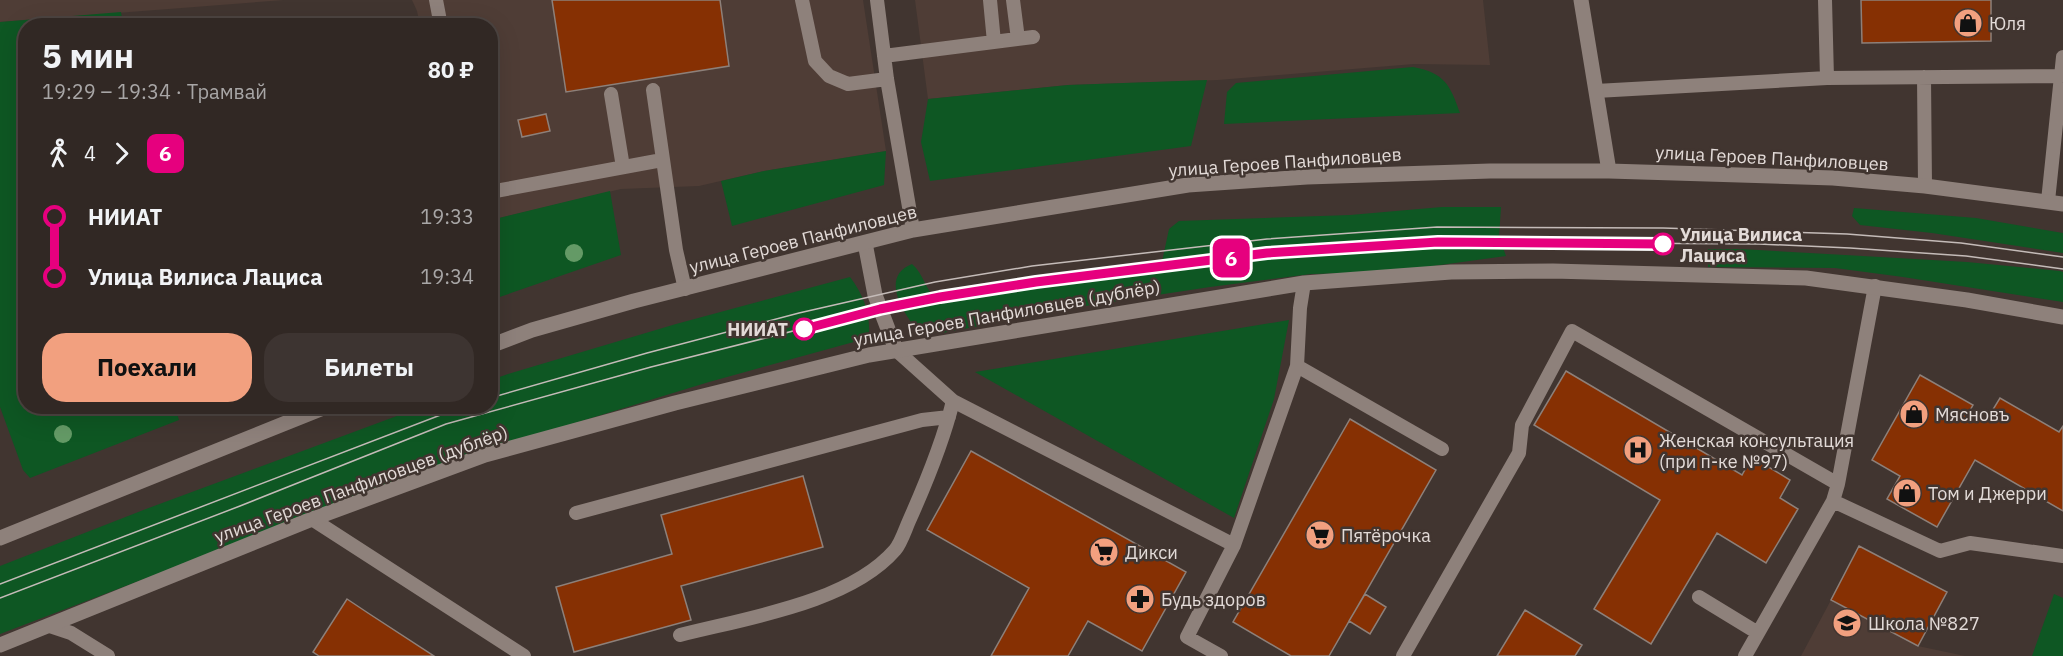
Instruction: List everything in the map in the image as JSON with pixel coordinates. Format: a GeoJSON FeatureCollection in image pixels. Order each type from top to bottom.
{"type":"FeatureCollection","features":[{"type":"Feature","properties":{"kind":"street"},"geometry":{"type":"LineString","coordinates":[[1581,0],[1609,171]]}},
{"type":"Feature","properties":{"kind":"street","name":"улица Героев Панфиловцев"},"geometry":{"type":"LineString","coordinates":[[498,343],[532,330],[634,301],[913,230],[1188,185],[1318,176],[1490,171],[1609,171],[1833,178],[1925,186],[2056,203]]}},
{"type":"Feature","properties":{"kind":"street"},"geometry":{"type":"LineString","coordinates":[[865,243],[875,295],[896,350]]}},
{"type":"Feature","properties":{"kind":"street","name":"улица Героев Панфиловцев (дублёр)"},"geometry":{"type":"LineString","coordinates":[[0,645],[312,519],[484,455],[675,403],[869,355],[1304,283],[1451,272],[1553,271],[1806,278],[1875,286],[2063,317]]}},
{"type":"Feature","properties":{"kind":"street"},"geometry":{"type":"LineString","coordinates":[[0,537],[308,414]]}},
{"type":"Feature","properties":{"kind":"lane"},"geometry":{"type":"LineString","coordinates":[[436,0],[439,18]]}},
{"type":"Feature","properties":{"kind":"lane"},"geometry":{"type":"LineString","coordinates":[[802,0],[814,61],[829,76],[848,84],[887,79]]}},
{"type":"Feature","properties":{"kind":"lane"},"geometry":{"type":"LineString","coordinates":[[877,0],[887,79],[913,230]]}},
{"type":"Feature","properties":{"kind":"lane"},"geometry":{"type":"LineString","coordinates":[[990,0],[994,42]]}},
{"type":"Feature","properties":{"kind":"lane"},"geometry":{"type":"LineString","coordinates":[[1013,0],[1017,39]]}},
{"type":"Feature","properties":{"kind":"lane"},"geometry":{"type":"LineString","coordinates":[[1825,0],[1827,78]]}},
{"type":"Feature","properties":{"kind":"lane"},"geometry":{"type":"LineString","coordinates":[[884,56],[1033,37]]}},
{"type":"Feature","properties":{"kind":"lane"},"geometry":{"type":"LineString","coordinates":[[2056,203],[2060,76],[2063,57]]}},
{"type":"Feature","properties":{"kind":"lane"},"geometry":{"type":"LineString","coordinates":[[1596,91],[1827,78],[2060,76]]}},
{"type":"Feature","properties":{"kind":"lane"},"geometry":{"type":"LineString","coordinates":[[1924,77],[1925,186]]}},
{"type":"Feature","properties":{"kind":"lane"},"geometry":{"type":"LineString","coordinates":[[653,90],[676,250],[685,288]]}},
{"type":"Feature","properties":{"kind":"lane"},"geometry":{"type":"LineString","coordinates":[[611,94],[623,167]]}},
{"type":"Feature","properties":{"kind":"lane"},"geometry":{"type":"LineString","coordinates":[[498,190],[662,160]]}},
{"type":"Feature","properties":{"kind":"lane"},"geometry":{"type":"LineString","coordinates":[[1221,656],[1187,637],[1234,545],[1297,366],[1300,308],[1304,283]]}},
{"type":"Feature","properties":{"kind":"lane"},"geometry":{"type":"LineString","coordinates":[[1745,656],[1833,501],[1875,286]]}},
{"type":"Feature","properties":{"kind":"lane"},"geometry":{"type":"LineString","coordinates":[[1403,656],[1519,453],[1522,425],[1572,331],[1838,484]]}},
{"type":"Feature","properties":{"kind":"lane"},"geometry":{"type":"LineString","coordinates":[[896,350],[953,401],[1234,545]]}},
{"type":"Feature","properties":{"kind":"lane"},"geometry":{"type":"LineString","coordinates":[[1297,366],[1442,449]]}},
{"type":"Feature","properties":{"kind":"lane"},"geometry":{"type":"LineString","coordinates":[[680,636],[807,602],[858,582],[896,549],[921,494],[953,401]]}},
{"type":"Feature","properties":{"kind":"lane"},"geometry":{"type":"LineString","coordinates":[[576,513],[922,420],[949,417]]}},
{"type":"Feature","properties":{"kind":"lane"},"geometry":{"type":"LineString","coordinates":[[1833,501],[1940,551],[1970,543],[2063,556]]}},
{"type":"Feature","properties":{"kind":"lane"},"geometry":{"type":"LineString","coordinates":[[312,519],[524,656]]}},
{"type":"Feature","properties":{"kind":"lane"},"geometry":{"type":"LineString","coordinates":[[1699,597],[1758,633]]}},
{"type":"Feature","properties":{"kind":"lane"},"geometry":{"type":"LineString","coordinates":[[50,626],[71,633],[108,656]]}},
{"type":"Feature","properties":{"kind":"shaded area"},"geometry":{"type":"Polygon","coordinates":[[[0,0],[284,0],[52,18],[18,18],[18,21],[0,22],[0,0]]]}},
{"type":"Feature","properties":{"kind":"shaded area"},"geometry":{"type":"Polygon","coordinates":[[[412,0],[863,0],[886,151],[764,171],[699,186],[621,189],[498,218],[498,18],[418,18],[412,0]]]}},
{"type":"Feature","properties":{"kind":"shaded area"},"geometry":{"type":"Polygon","coordinates":[[[915,0],[1483,0],[1490,65],[1414,64],[1218,80],[1068,85],[928,99],[915,0]]]}},
{"type":"Feature","properties":{"kind":"shaded area","name":"Школа №827"},"geometry":{"type":"Polygon","coordinates":[[[1831,600],[1918,646],[1965,656],[1801,656],[1831,600]]]}},
{"type":"Feature","properties":{"kind":"green space"},"geometry":{"type":"Polygon","coordinates":[[[121,12],[122,18],[48,18],[121,12]]]}},
{"type":"Feature","properties":{"kind":"green space"},"geometry":{"type":"Polygon","coordinates":[[[18,21],[18,414],[177,414],[179,420],[30,478],[23,470],[0,407],[0,22],[18,21]]]}},
{"type":"Feature","properties":{"kind":"green space"},"geometry":{"type":"Polygon","coordinates":[[[1413,67],[1432,73],[1445,82],[1460,113],[1224,124],[1227,92],[1236,83],[1413,67]]]}},
{"type":"Feature","properties":{"kind":"green space"},"geometry":{"type":"Polygon","coordinates":[[[1207,80],[1191,146],[930,181],[921,142],[928,99],[1068,85],[1207,80]]]}},
{"type":"Feature","properties":{"kind":"green space"},"geometry":{"type":"Polygon","coordinates":[[[886,151],[884,185],[732,226],[721,181],[764,171],[886,151]]]}},
{"type":"Feature","properties":{"kind":"green space"},"geometry":{"type":"Polygon","coordinates":[[[610,191],[621,255],[498,298],[498,218],[610,191]]]}},
{"type":"Feature","properties":{"kind":"green space"},"geometry":{"type":"Polygon","coordinates":[[[1442,207],[1501,207],[1499,237],[1506,256],[1389,272],[1311,274],[1210,287],[1091,305],[942,333],[918,332],[897,296],[897,277],[902,270],[912,264],[937,300],[1099,277],[1160,271],[1169,229],[1179,221],[1350,215],[1442,207]]]}},
{"type":"Feature","properties":{"kind":"green space"},"geometry":{"type":"Polygon","coordinates":[[[1854,208],[1976,218],[2063,233],[2063,253],[1932,233],[1860,225],[1852,216],[1854,208]]]}},
{"type":"Feature","properties":{"kind":"green space"},"geometry":{"type":"Polygon","coordinates":[[[1708,249],[1967,262],[2060,271],[2063,272],[2063,302],[1835,268],[1708,267],[1708,249]]]}},
{"type":"Feature","properties":{"kind":"green space"},"geometry":{"type":"Polygon","coordinates":[[[850,277],[859,290],[867,311],[869,333],[861,340],[709,382],[464,457],[0,634],[0,566],[402,414],[498,414],[498,378],[676,324],[850,277]]]}},
{"type":"Feature","properties":{"kind":"green space"},"geometry":{"type":"Polygon","coordinates":[[[1289,320],[1274,399],[1234,518],[975,372],[1289,320]]]}},
{"type":"Feature","properties":{"kind":"green space"},"geometry":{"type":"Polygon","coordinates":[[[2054,594],[2063,598],[2063,656],[2032,656],[2054,594]]]}},
{"type":"Feature","properties":{"kind":"building"},"geometry":{"type":"Polygon","coordinates":[[[552,0],[720,0],[729,66],[566,92],[552,0]]]}},
{"type":"Feature","properties":{"kind":"building"},"geometry":{"type":"Polygon","coordinates":[[[1861,0],[1991,0],[1991,41],[1862,43],[1861,0]]]}},
{"type":"Feature","properties":{"kind":"building"},"geometry":{"type":"Polygon","coordinates":[[[546,114],[550,131],[522,137],[518,120],[546,114]]]}},
{"type":"Feature","properties":{"kind":"building","name":"Женская консультация (при п-ке №97)"},"geometry":{"type":"Polygon","coordinates":[[[1566,371],[1742,475],[1752,457],[1790,480],[1780,498],[1798,509],[1766,563],[1717,533],[1651,644],[1594,609],[1660,500],[1534,425],[1566,371]]]}},
{"type":"Feature","properties":{"kind":"building"},"geometry":{"type":"Polygon","coordinates":[[[1920,375],[1973,405],[1969,412],[1986,421],[2000,398],[2059,432],[2063,426],[2063,511],[1975,460],[1937,527],[1887,499],[1900,476],[1872,460],[1920,375]]]}},
{"type":"Feature","properties":{"kind":"building"},"geometry":{"type":"Polygon","coordinates":[[[1350,419],[1436,470],[1329,656],[1291,656],[1233,622],[1350,419]]]}},
{"type":"Feature","properties":{"kind":"building"},"geometry":{"type":"Polygon","coordinates":[[[971,451],[1186,572],[1142,651],[1088,621],[1068,656],[991,656],[1029,588],[927,530],[971,451]]]}},
{"type":"Feature","properties":{"kind":"building"},"geometry":{"type":"Polygon","coordinates":[[[803,476],[823,547],[681,586],[691,620],[574,652],[556,587],[672,554],[661,515],[803,476]]]}},
{"type":"Feature","properties":{"kind":"building"},"geometry":{"type":"Polygon","coordinates":[[[1859,546],[1947,592],[1918,646],[1831,600],[1859,546]]]}},
{"type":"Feature","properties":{"kind":"building"},"geometry":{"type":"Polygon","coordinates":[[[1365,594],[1386,607],[1370,634],[1349,621],[1365,594]]]}},
{"type":"Feature","properties":{"kind":"building"},"geometry":{"type":"Polygon","coordinates":[[[347,599],[434,656],[319,656],[313,652],[347,599]]]}},
{"type":"Feature","properties":{"kind":"building"},"geometry":{"type":"Polygon","coordinates":[[[1525,610],[1582,645],[1575,656],[1497,656],[1525,610]]]}},
{"type":"Feature","properties":{"kind":"tram line"},"geometry":{"type":"LineString","coordinates":[[498,396],[799,313],[935,282],[1032,266],[1267,239],[1437,227],[1663,228],[1847,234],[1961,243],[2063,257]]}},
{"type":"Feature","properties":{"kind":"tram line"},"geometry":{"type":"LineString","coordinates":[[498,410],[651,367],[880,309],[1036,282],[1267,253],[1438,242],[1759,244],[1966,256],[2063,269]]}},
{"type":"Feature","properties":{"kind":"tram line","name":"6"},"geometry":{"type":"LineString","coordinates":[[804,329],[880,309],[940,297],[1036,282],[1267,253],[1438,242],[1663,244]]}},
{"type":"Feature","properties":{"kind":"tram line"},"geometry":{"type":"LineString","coordinates":[[0,584],[443,414]]}},
{"type":"Feature","properties":{"kind":"tram line"},"geometry":{"type":"LineString","coordinates":[[0,598],[446,424],[482,414]]}},
{"type":"Feature","properties":{"kind":"place","name":"Юля"},"geometry":{"type":"Point","coordinates":[1968,23]}},
{"type":"Feature","properties":{"kind":"place","name":"Улица Вилиса Лациса"},"geometry":{"type":"Point","coordinates":[1663,244]}},
{"type":"Feature","properties":{"kind":"place","name":"НИИАТ"},"geometry":{"type":"Point","coordinates":[804,329]}},
{"type":"Feature","properties":{"kind":"place","name":"Мясновъ"},"geometry":{"type":"Point","coordinates":[1914,414]}},
{"type":"Feature","properties":{"kind":"place","name":"Женская консультация (при п-ке №97)"},"geometry":{"type":"Point","coordinates":[1638,450]}},
{"type":"Feature","properties":{"kind":"place","name":"Том и Джерри"},"geometry":{"type":"Point","coordinates":[1907,493]}},
{"type":"Feature","properties":{"kind":"place","name":"Пятёрочка"},"geometry":{"type":"Point","coordinates":[1320,535]}},
{"type":"Feature","properties":{"kind":"place","name":"Дикси"},"geometry":{"type":"Point","coordinates":[1104,552]}},
{"type":"Feature","properties":{"kind":"place","name":"Будь здоров"},"geometry":{"type":"Point","coordinates":[1140,599]}},
{"type":"Feature","properties":{"kind":"place","name":"Школа №827"},"geometry":{"type":"Point","coordinates":[1847,623]}}]}
